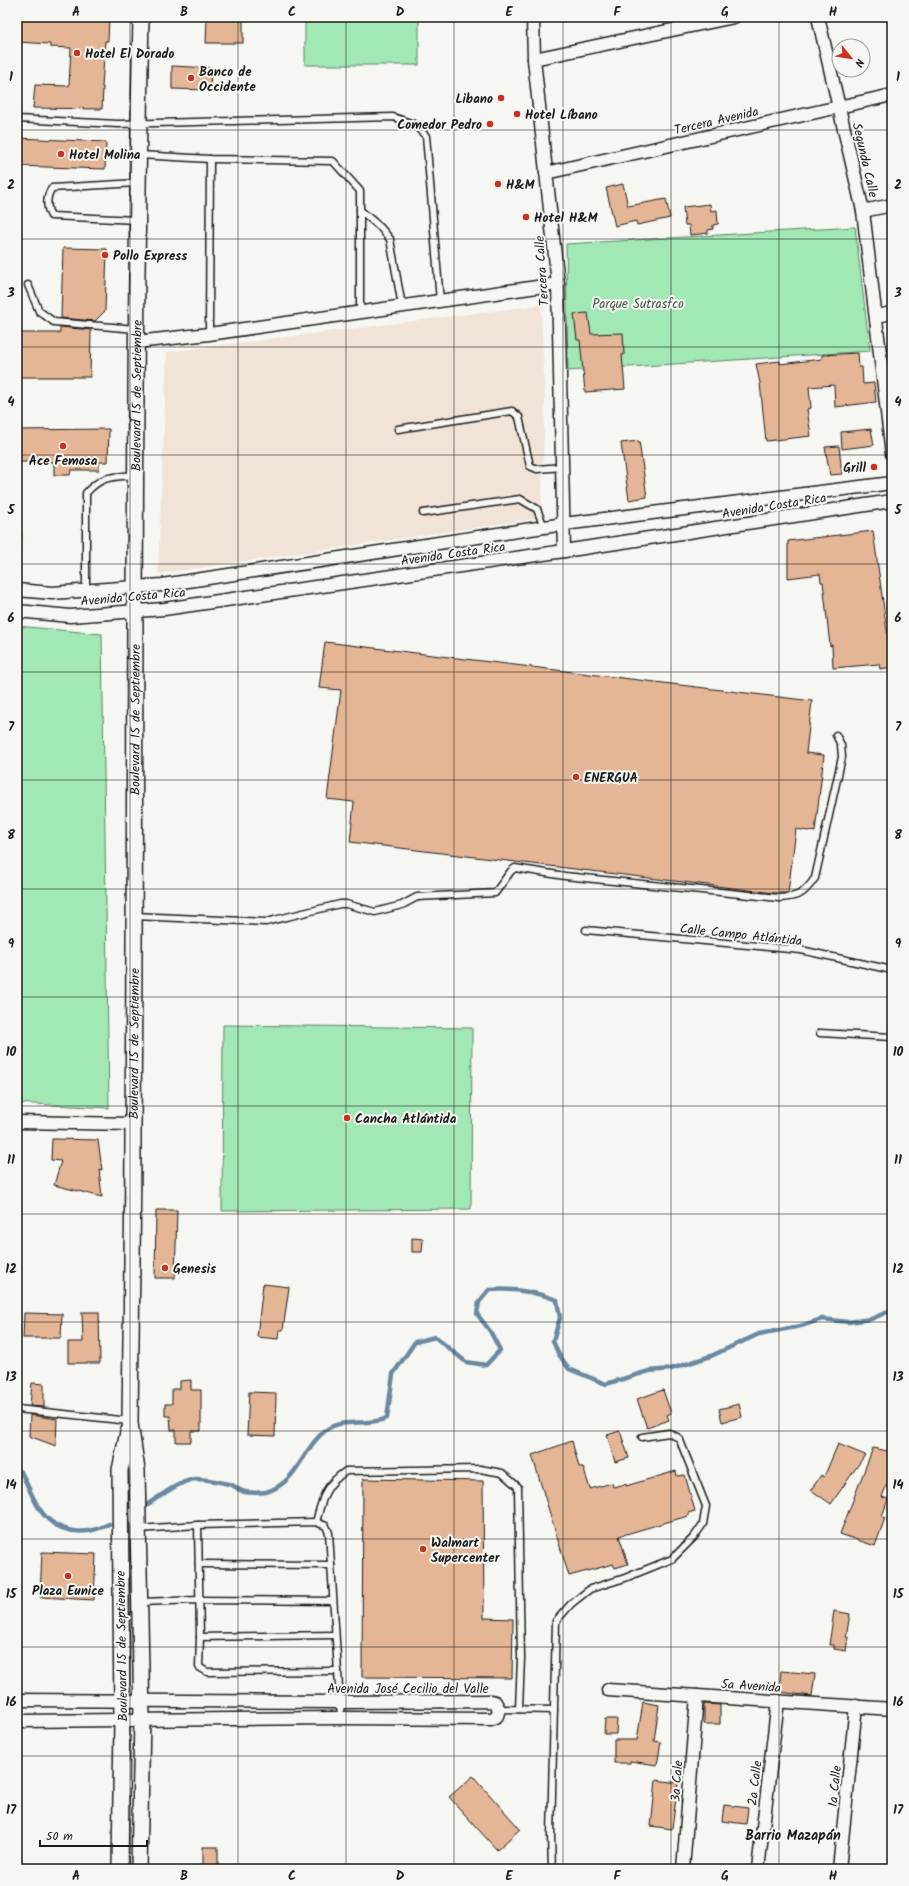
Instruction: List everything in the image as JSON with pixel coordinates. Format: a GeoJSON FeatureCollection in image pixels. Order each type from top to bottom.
{"type":"FeatureCollection","features":[{"type":"Feature","properties":{"kind":"street","name":"Boulevard 15 de Septiembre"},"geometry":{"type":"LineString","coordinates":[[139,1869],[142,1719],[137,1470],[130,1422],[133,1124],[137,154],[140,17]]}},
{"type":"Feature","properties":{"kind":"street","name":"Tercera Calle"},"geometry":{"type":"LineString","coordinates":[[532,17],[534,59],[558,284],[564,551]]}},
{"type":"Feature","properties":{"kind":"street"},"geometry":{"type":"LineString","coordinates":[[534,59],[734,17]]}},
{"type":"Feature","properties":{"kind":"street","name":"Segunda Calle"},"geometry":{"type":"LineString","coordinates":[[818,17],[864,211],[892,454]]}},
{"type":"Feature","properties":{"kind":"street","name":"Tercera Avenida"},"geometry":{"type":"LineString","coordinates":[[546,173],[892,95]]}},
{"type":"Feature","properties":{"kind":"street"},"geometry":{"type":"LineString","coordinates":[[864,211],[892,205]]}},
{"type":"Feature","properties":{"kind":"street"},"geometry":{"type":"LineString","coordinates":[[136,336],[209,334],[558,284]]}},
{"type":"Feature","properties":{"kind":"street"},"geometry":{"type":"LineString","coordinates":[[877,316],[892,313]]}},
{"type":"Feature","properties":{"kind":"street","name":"Avenida Costa Rica"},"geometry":{"type":"LineString","coordinates":[[17,590],[52,593],[162,585],[564,524],[892,483]]}},
{"type":"Feature","properties":{"kind":"street","name":"Avenida Costa Rica"},"geometry":{"type":"LineString","coordinates":[[17,611],[70,616],[172,608],[564,551],[892,501]]}},
{"type":"Feature","properties":{"kind":"street"},"geometry":{"type":"LineString","coordinates":[[17,1122],[133,1124]]}},
{"type":"Feature","properties":{"kind":"street","name":"Boulevard 15 de Septiembre"},"geometry":{"type":"LineString","coordinates":[[120,1869],[122,1701],[120,1470],[130,1422]]}},
{"type":"Feature","properties":{"kind":"street"},"geometry":{"type":"LineString","coordinates":[[120,1470],[130,1464],[137,1470]]}},
{"type":"Feature","properties":{"kind":"street","name":"5a Avenida"},"geometry":{"type":"LineString","coordinates":[[608,1690],[892,1709]]}},
{"type":"Feature","properties":{"kind":"street","name":"3a Cale"},"geometry":{"type":"LineString","coordinates":[[683,1869],[697,1696]]}},
{"type":"Feature","properties":{"kind":"street","name":"Avenida José Cecilio del Valle"},"geometry":{"type":"LineString","coordinates":[[17,1700],[340,1702],[491,1701],[495,1702],[498,1709],[497,1716],[491,1719],[341,1718],[17,1721]]}},
{"type":"Feature","properties":{"kind":"street","name":"2a Calle"},"geometry":{"type":"LineString","coordinates":[[758,1869],[778,1701]]}},
{"type":"Feature","properties":{"kind":"street","name":"1a Calle"},"geometry":{"type":"LineString","coordinates":[[839,1869],[856,1706]]}},
{"type":"Feature","properties":{"kind":"lane"},"geometry":{"type":"LineString","coordinates":[[17,119],[138,124],[393,117],[414,124],[426,136],[440,301]]}},
{"type":"Feature","properties":{"kind":"lane"},"geometry":{"type":"LineString","coordinates":[[137,154],[210,159],[333,161],[360,191],[360,313]]}},
{"type":"Feature","properties":{"kind":"lane"},"geometry":{"type":"LineString","coordinates":[[209,334],[210,159]]}},
{"type":"Feature","properties":{"kind":"lane"},"geometry":{"type":"LineString","coordinates":[[137,183],[52,188],[48,193],[47,210],[51,216],[137,220]]}},
{"type":"Feature","properties":{"kind":"lane"},"geometry":{"type":"LineString","coordinates":[[360,210],[380,227],[390,240],[402,306]]}},
{"type":"Feature","properties":{"kind":"lane"},"geometry":{"type":"LineString","coordinates":[[28,285],[39,311],[54,322],[136,336]]}},
{"type":"Feature","properties":{"kind":"lane"},"geometry":{"type":"LineString","coordinates":[[398,430],[512,411],[520,417],[530,466],[537,469],[563,467]]}},
{"type":"Feature","properties":{"kind":"lane"},"geometry":{"type":"LineString","coordinates":[[86,591],[86,493],[95,483],[105,478],[136,475]]}},
{"type":"Feature","properties":{"kind":"lane"},"geometry":{"type":"LineString","coordinates":[[423,513],[520,499],[537,509],[544,527]]}},
{"type":"Feature","properties":{"kind":"lane"},"geometry":{"type":"LineString","coordinates":[[133,916],[266,922],[340,904],[346,904],[375,912],[402,905],[417,897],[495,893],[511,871],[515,868],[565,876],[779,898],[793,898],[806,891],[815,878],[842,757],[841,745],[836,735]]}},
{"type":"Feature","properties":{"kind":"lane","name":"Calle Campo Atlántida"},"geometry":{"type":"LineString","coordinates":[[586,930],[801,950],[892,970]]}},
{"type":"Feature","properties":{"kind":"lane"},"geometry":{"type":"LineString","coordinates":[[820,1033],[892,1037]]}},
{"type":"Feature","properties":{"kind":"lane"},"geometry":{"type":"LineString","coordinates":[[17,1409],[130,1422]]}},
{"type":"Feature","properties":{"kind":"lane"},"geometry":{"type":"LineString","coordinates":[[552,1869],[556,1621],[571,1604],[590,1589],[624,1578],[672,1558],[694,1537],[703,1524],[706,1506],[680,1438],[669,1434],[642,1437]]}},
{"type":"Feature","properties":{"kind":"lane"},"geometry":{"type":"LineString","coordinates":[[316,1522],[323,1500],[332,1481],[346,1471],[480,1469],[502,1473],[518,1487],[521,1658],[519,1709]]}},
{"type":"Feature","properties":{"kind":"lane"},"geometry":{"type":"LineString","coordinates":[[138,1529],[198,1525],[316,1522],[326,1526],[329,1533],[341,1718]]}},
{"type":"Feature","properties":{"kind":"lane"},"geometry":{"type":"LineString","coordinates":[[198,1525],[200,1600],[199,1667],[207,1672],[338,1671]]}},
{"type":"Feature","properties":{"kind":"lane"},"geometry":{"type":"LineString","coordinates":[[199,1564],[331,1565]]}},
{"type":"Feature","properties":{"kind":"lane"},"geometry":{"type":"LineString","coordinates":[[139,1602],[200,1600],[333,1601]]}},
{"type":"Feature","properties":{"kind":"lane"},"geometry":{"type":"LineString","coordinates":[[200,1636],[335,1635]]}},
{"type":"Feature","properties":{"kind":"lane"},"geometry":{"type":"LineString","coordinates":[[498,1709],[554,1710]]}},
{"type":"Feature","properties":{"kind":"shaded area"},"geometry":{"type":"Polygon","coordinates":[[[541,305],[545,403],[541,518],[158,574],[167,352],[541,305]]]}},
{"type":"Feature","properties":{"kind":"shaded area"},"geometry":{"type":"Polygon","coordinates":[[[17,511],[24,537],[17,572],[17,511]]]}},
{"type":"Feature","properties":{"kind":"green space"},"geometry":{"type":"Polygon","coordinates":[[[305,17],[419,17],[419,65],[305,65],[305,17]]]}},
{"type":"Feature","properties":{"kind":"green space","name":"Parque Sutrasfco"},"geometry":{"type":"Polygon","coordinates":[[[855,227],[870,351],[568,371],[566,244],[855,227]]]}},
{"type":"Feature","properties":{"kind":"green space"},"geometry":{"type":"Polygon","coordinates":[[[17,626],[102,634],[109,1108],[17,1103],[17,626]]]}},
{"type":"Feature","properties":{"kind":"green space","name":"Cancha Atlántida"},"geometry":{"type":"Polygon","coordinates":[[[223,1025],[472,1028],[471,1209],[222,1211],[223,1025]]]}},
{"type":"Feature","properties":{"kind":"building"},"geometry":{"type":"Polygon","coordinates":[[[17,17],[109,17],[108,41],[105,41],[102,109],[33,108],[35,85],[69,86],[71,48],[50,47],[50,44],[17,42],[17,17]]]}},
{"type":"Feature","properties":{"kind":"building"},"geometry":{"type":"Polygon","coordinates":[[[207,17],[243,17],[243,43],[206,43],[207,17]]]}},
{"type":"Feature","properties":{"kind":"building","name":"Banco de Occidente"},"geometry":{"type":"Polygon","coordinates":[[[172,66],[211,68],[210,90],[172,89],[172,66]]]}},
{"type":"Feature","properties":{"kind":"building","name":"Hotel Molina"},"geometry":{"type":"Polygon","coordinates":[[[17,138],[106,142],[105,169],[17,166],[17,138]]]}},
{"type":"Feature","properties":{"kind":"building"},"geometry":{"type":"Polygon","coordinates":[[[623,184],[628,206],[666,199],[670,218],[637,225],[636,221],[615,226],[606,188],[623,184]]]}},
{"type":"Feature","properties":{"kind":"building"},"geometry":{"type":"Polygon","coordinates":[[[710,204],[711,211],[717,210],[718,224],[713,225],[713,229],[708,230],[708,233],[690,235],[689,225],[685,225],[683,207],[710,204]]]}},
{"type":"Feature","properties":{"kind":"building"},"geometry":{"type":"Polygon","coordinates":[[[63,248],[107,249],[105,311],[95,321],[61,318],[63,248]]]}},
{"type":"Feature","properties":{"kind":"building"},"geometry":{"type":"Polygon","coordinates":[[[588,313],[591,334],[623,333],[624,355],[622,355],[625,389],[585,392],[580,340],[577,340],[574,314],[588,313]]]}},
{"type":"Feature","properties":{"kind":"building"},"geometry":{"type":"Polygon","coordinates":[[[60,327],[91,330],[90,377],[17,377],[17,333],[60,333],[60,327]]]}},
{"type":"Feature","properties":{"kind":"building"},"geometry":{"type":"Polygon","coordinates":[[[858,353],[859,367],[862,367],[863,384],[874,383],[876,402],[835,407],[834,385],[809,387],[811,408],[807,409],[811,436],[766,441],[760,383],[756,364],[780,361],[780,364],[822,359],[822,355],[858,353]]]}},
{"type":"Feature","properties":{"kind":"building","name":"Ace Femosa"},"geometry":{"type":"Polygon","coordinates":[[[109,429],[108,462],[99,462],[99,470],[71,470],[70,475],[54,475],[54,462],[17,462],[17,430],[109,429]]]}},
{"type":"Feature","properties":{"kind":"building"},"geometry":{"type":"Polygon","coordinates":[[[871,429],[874,445],[842,449],[841,432],[871,429]]]}},
{"type":"Feature","properties":{"kind":"building"},"geometry":{"type":"Polygon","coordinates":[[[639,441],[647,497],[629,500],[621,443],[639,441]]]}},
{"type":"Feature","properties":{"kind":"building"},"geometry":{"type":"Polygon","coordinates":[[[839,446],[842,474],[830,475],[825,447],[839,446]]]}},
{"type":"Feature","properties":{"kind":"building"},"geometry":{"type":"Polygon","coordinates":[[[873,531],[889,645],[892,645],[892,667],[880,669],[879,664],[833,668],[832,645],[830,646],[823,582],[821,582],[820,574],[788,578],[788,541],[873,531]]]}},
{"type":"Feature","properties":{"kind":"building","name":"ENERGUA"},"geometry":{"type":"Polygon","coordinates":[[[325,642],[812,701],[806,753],[824,755],[815,832],[796,829],[788,893],[774,893],[350,842],[354,802],[327,799],[341,690],[319,688],[325,642]]]}},
{"type":"Feature","properties":{"kind":"building"},"geometry":{"type":"Polygon","coordinates":[[[52,1139],[98,1140],[102,1170],[99,1169],[102,1197],[54,1185],[61,1161],[51,1160],[52,1139]]]}},
{"type":"Feature","properties":{"kind":"building"},"geometry":{"type":"Polygon","coordinates":[[[156,1210],[177,1210],[175,1278],[155,1278],[156,1210]]]}},
{"type":"Feature","properties":{"kind":"building"},"geometry":{"type":"Polygon","coordinates":[[[412,1238],[423,1239],[422,1252],[412,1252],[412,1238]]]}},
{"type":"Feature","properties":{"kind":"building"},"geometry":{"type":"Polygon","coordinates":[[[263,1284],[289,1287],[283,1330],[279,1330],[278,1339],[257,1337],[263,1284]]]}},
{"type":"Feature","properties":{"kind":"building"},"geometry":{"type":"Polygon","coordinates":[[[82,1312],[99,1312],[100,1363],[68,1363],[68,1342],[83,1342],[82,1312]]]}},
{"type":"Feature","properties":{"kind":"building"},"geometry":{"type":"Polygon","coordinates":[[[24,1313],[62,1314],[61,1338],[23,1338],[24,1313]]]}},
{"type":"Feature","properties":{"kind":"building"},"geometry":{"type":"Polygon","coordinates":[[[191,1380],[191,1390],[201,1390],[201,1431],[191,1431],[191,1442],[176,1442],[176,1430],[171,1430],[170,1416],[165,1416],[165,1404],[172,1404],[172,1389],[180,1389],[180,1381],[191,1380]]]}},
{"type":"Feature","properties":{"kind":"building"},"geometry":{"type":"Polygon","coordinates":[[[32,1383],[44,1384],[44,1407],[30,1406],[32,1383]]]}},
{"type":"Feature","properties":{"kind":"building"},"geometry":{"type":"Polygon","coordinates":[[[663,1390],[671,1413],[667,1415],[669,1420],[647,1428],[637,1399],[663,1390]]]}},
{"type":"Feature","properties":{"kind":"building"},"geometry":{"type":"Polygon","coordinates":[[[249,1392],[276,1393],[275,1436],[247,1435],[249,1392]]]}},
{"type":"Feature","properties":{"kind":"building"},"geometry":{"type":"Polygon","coordinates":[[[739,1404],[742,1417],[722,1422],[719,1409],[739,1404]]]}},
{"type":"Feature","properties":{"kind":"building"},"geometry":{"type":"Polygon","coordinates":[[[30,1415],[57,1419],[56,1446],[29,1436],[30,1415]]]}},
{"type":"Feature","properties":{"kind":"building"},"geometry":{"type":"Polygon","coordinates":[[[620,1431],[629,1458],[615,1462],[607,1435],[620,1431]]]}},
{"type":"Feature","properties":{"kind":"building"},"geometry":{"type":"Polygon","coordinates":[[[572,1441],[579,1467],[583,1467],[590,1489],[612,1483],[613,1487],[626,1484],[626,1486],[676,1471],[677,1476],[685,1475],[695,1511],[688,1513],[688,1516],[619,1536],[628,1564],[615,1568],[613,1564],[569,1576],[532,1455],[572,1441]]]}},
{"type":"Feature","properties":{"kind":"building"},"geometry":{"type":"Polygon","coordinates":[[[838,1444],[865,1455],[831,1504],[811,1490],[821,1475],[824,1477],[838,1444]]]}},
{"type":"Feature","properties":{"kind":"building"},"geometry":{"type":"Polygon","coordinates":[[[873,1448],[892,1452],[892,1477],[890,1476],[882,1497],[888,1499],[882,1517],[885,1518],[875,1546],[840,1534],[873,1448]]]}},
{"type":"Feature","properties":{"kind":"building","name":"Walmart Supercenter"},"geometry":{"type":"Polygon","coordinates":[[[363,1479],[483,1481],[484,1618],[513,1619],[512,1678],[362,1677],[363,1479]]]}},
{"type":"Feature","properties":{"kind":"building","name":"Plaza Eunice"},"geometry":{"type":"Polygon","coordinates":[[[42,1552],[96,1554],[94,1600],[40,1597],[42,1552]]]}},
{"type":"Feature","properties":{"kind":"building"},"geometry":{"type":"Polygon","coordinates":[[[834,1611],[850,1614],[846,1637],[848,1637],[846,1651],[834,1649],[834,1645],[829,1645],[834,1611]]]}},
{"type":"Feature","properties":{"kind":"building"},"geometry":{"type":"Polygon","coordinates":[[[781,1671],[815,1674],[812,1696],[779,1692],[781,1671]]]}},
{"type":"Feature","properties":{"kind":"building"},"geometry":{"type":"Polygon","coordinates":[[[643,1702],[659,1705],[654,1741],[661,1742],[657,1765],[630,1761],[630,1763],[614,1763],[614,1740],[637,1740],[643,1702]]]}},
{"type":"Feature","properties":{"kind":"building"},"geometry":{"type":"Polygon","coordinates":[[[704,1704],[720,1705],[720,1724],[704,1724],[704,1704]]]}},
{"type":"Feature","properties":{"kind":"building"},"geometry":{"type":"Polygon","coordinates":[[[605,1719],[617,1719],[616,1734],[604,1734],[605,1719]]]}},
{"type":"Feature","properties":{"kind":"building"},"geometry":{"type":"Polygon","coordinates":[[[473,1776],[520,1829],[497,1850],[449,1797],[473,1776]]]}},
{"type":"Feature","properties":{"kind":"building"},"geometry":{"type":"Polygon","coordinates":[[[656,1780],[678,1783],[672,1829],[651,1826],[656,1780]]]}},
{"type":"Feature","properties":{"kind":"building"},"geometry":{"type":"Polygon","coordinates":[[[724,1805],[748,1808],[746,1824],[722,1821],[724,1805]]]}},
{"type":"Feature","properties":{"kind":"building"},"geometry":{"type":"Polygon","coordinates":[[[203,1847],[218,1847],[218,1869],[203,1869],[203,1847]]]}},
{"type":"Feature","properties":{"kind":"waterway"},"geometry":{"type":"LineString","coordinates":[[145,1506],[176,1486],[196,1479],[232,1485],[241,1491],[247,1492],[266,1492],[277,1487],[286,1481],[293,1473],[311,1446],[326,1430],[340,1424],[380,1421],[387,1418],[393,1374],[415,1342],[435,1337],[466,1362],[486,1365],[500,1350],[490,1331],[477,1314],[479,1302],[489,1290],[507,1289],[523,1291],[540,1294],[557,1300],[560,1318],[553,1341],[558,1353],[569,1369],[606,1384],[649,1371],[671,1369],[711,1356],[759,1334],[801,1326],[822,1319],[848,1322],[871,1319],[892,1310]]}},
{"type":"Feature","properties":{"kind":"waterway"},"geometry":{"type":"LineString","coordinates":[[17,1471],[21,1472],[40,1510],[56,1525],[70,1530],[86,1531],[94,1530],[109,1524]]}},
{"type":"Feature","properties":{"kind":"place","name":"Hotel El Dorado"},"geometry":{"type":"Point","coordinates":[77,53]}},
{"type":"Feature","properties":{"kind":"place","name":"Banco de Occidente"},"geometry":{"type":"Point","coordinates":[191,78]}},
{"type":"Feature","properties":{"kind":"place","name":"Libano"},"geometry":{"type":"Point","coordinates":[501,98]}},
{"type":"Feature","properties":{"kind":"place","name":"Hotel Líbano"},"geometry":{"type":"Point","coordinates":[517,114]}},
{"type":"Feature","properties":{"kind":"place","name":"Comedor Pedro"},"geometry":{"type":"Point","coordinates":[490,124]}},
{"type":"Feature","properties":{"kind":"place","name":"Hotel Molina"},"geometry":{"type":"Point","coordinates":[61,154]}},
{"type":"Feature","properties":{"kind":"place","name":"H&M"},"geometry":{"type":"Point","coordinates":[498,184]}},
{"type":"Feature","properties":{"kind":"place","name":"Hotel H&M"},"geometry":{"type":"Point","coordinates":[526,217]}},
{"type":"Feature","properties":{"kind":"place","name":"Pollo Express"},"geometry":{"type":"Point","coordinates":[105,255]}},
{"type":"Feature","properties":{"kind":"place","name":"Ace Femosa"},"geometry":{"type":"Point","coordinates":[63,446]}},
{"type":"Feature","properties":{"kind":"place","name":"Grill"},"geometry":{"type":"Point","coordinates":[874,467]}},
{"type":"Feature","properties":{"kind":"place","name":"ENERGUA"},"geometry":{"type":"Point","coordinates":[576,777]}},
{"type":"Feature","properties":{"kind":"place","name":"Cancha Atlántida"},"geometry":{"type":"Point","coordinates":[347,1118]}},
{"type":"Feature","properties":{"kind":"place","name":"Genesis"},"geometry":{"type":"Point","coordinates":[165,1268]}},
{"type":"Feature","properties":{"kind":"place","name":"Walmart Supercenter"},"geometry":{"type":"Point","coordinates":[423,1549]}},
{"type":"Feature","properties":{"kind":"place","name":"Plaza Eunice"},"geometry":{"type":"Point","coordinates":[68,1576]}},
{"type":"Feature","properties":{"kind":"district","name":"Barrio Mazapán"},"geometry":{"type":"Point","coordinates":[793,1835]}}]}
